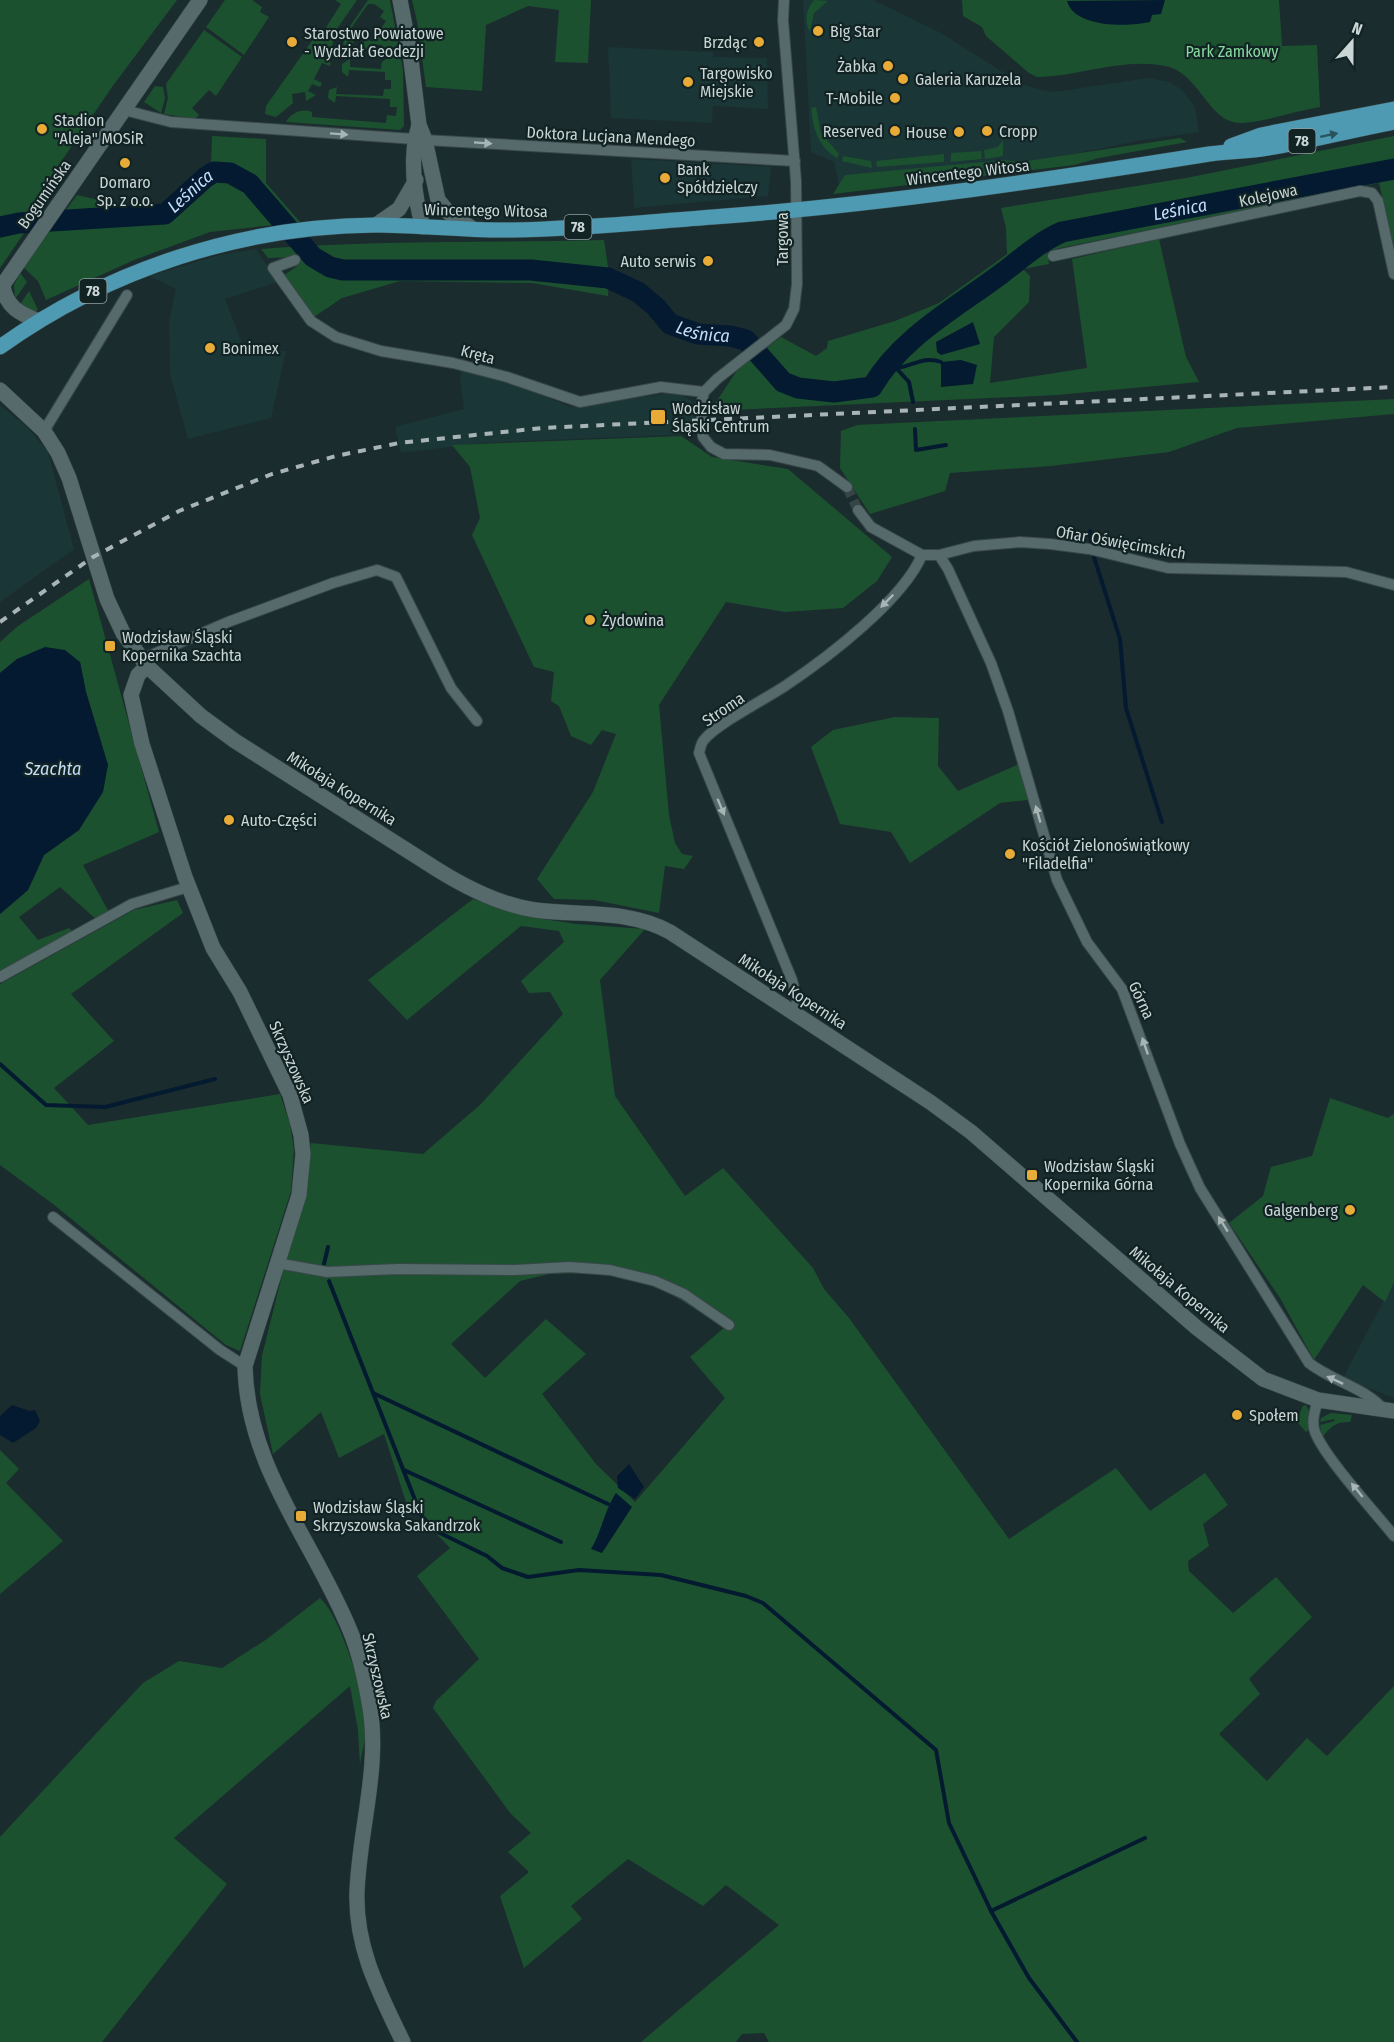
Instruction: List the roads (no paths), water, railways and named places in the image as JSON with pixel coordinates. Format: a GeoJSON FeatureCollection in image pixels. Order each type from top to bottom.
{"type":"FeatureCollection","features":[{"type":"Feature","properties":{"kind":"main road","name":"Wincentego Witosa"},"geometry":{"type":"LineString","coordinates":[[1209,154],[1261,135],[1394,109]]}},
{"type":"Feature","properties":{"kind":"main road","name":"Wincentego Witosa"},"geometry":{"type":"LineString","coordinates":[[0,347],[39,321],[107,284],[150,266],[204,249],[273,235],[376,225],[473,229],[564,228],[797,209],[983,190],[1209,154],[1264,149],[1394,122]]}},
{"type":"Feature","properties":{"kind":"street","name":"Bogumińska"},"geometry":{"type":"LineString","coordinates":[[1,287],[200,0]]}},
{"type":"Feature","properties":{"kind":"street"},"geometry":{"type":"LineString","coordinates":[[400,0],[410,52],[419,135],[417,205],[423,227]]}},
{"type":"Feature","properties":{"kind":"street","name":"Targowa"},"geometry":{"type":"LineString","coordinates":[[704,392],[786,325],[794,309],[797,284],[797,209],[783,20],[784,0]]}},
{"type":"Feature","properties":{"kind":"street","name":"Doktora Lucjana Mendego"},"geometry":{"type":"LineString","coordinates":[[124,110],[171,122],[280,130],[419,135],[795,161]]}},
{"type":"Feature","properties":{"kind":"street"},"geometry":{"type":"LineString","coordinates":[[419,135],[438,200],[449,213],[473,229]]}},
{"type":"Feature","properties":{"kind":"street"},"geometry":{"type":"LineString","coordinates":[[376,225],[399,209],[416,180]]}},
{"type":"Feature","properties":{"kind":"street","name":"Kolejowa"},"geometry":{"type":"LineString","coordinates":[[1053,256],[1360,191],[1372,194],[1378,201],[1394,274]]}},
{"type":"Feature","properties":{"kind":"street"},"geometry":{"type":"LineString","coordinates":[[423,227],[438,200]]}},
{"type":"Feature","properties":{"kind":"street","name":"Kręta"},"geometry":{"type":"LineString","coordinates":[[294,260],[273,268],[311,321],[336,337],[381,351],[453,363],[507,377],[580,402],[661,387],[704,392]]}},
{"type":"Feature","properties":{"kind":"street"},"geometry":{"type":"LineString","coordinates":[[1,287],[4,298],[12,308],[19,314],[39,321]]}},
{"type":"Feature","properties":{"kind":"street"},"geometry":{"type":"LineString","coordinates":[[44,430],[127,295]]}},
{"type":"Feature","properties":{"kind":"street","name":"Mikołaja Kopernika"},"geometry":{"type":"LineString","coordinates":[[0,390],[44,430],[66,469],[111,609],[145,663],[201,716],[235,741],[452,879],[483,894],[521,907],[622,916],[661,927],[930,1102],[970,1132],[1164,1300],[1246,1367],[1279,1387],[1318,1400],[1389,1411]]}},
{"type":"Feature","properties":{"kind":"street"},"geometry":{"type":"LineString","coordinates":[[704,392],[701,405],[703,437],[724,454],[770,455],[818,466],[847,487]]}},
{"type":"Feature","properties":{"kind":"street","name":"Ofiar Oświęcimskich"},"geometry":{"type":"LineString","coordinates":[[858,510],[871,527],[922,555],[939,555],[974,546],[1040,543],[1089,549],[1168,568],[1346,572],[1394,585]]}},
{"type":"Feature","properties":{"kind":"street","name":"Stroma"},"geometry":{"type":"LineString","coordinates":[[796,1014],[798,998],[792,980],[699,753],[703,741],[717,730],[787,685],[854,635],[915,573],[922,555]]}},
{"type":"Feature","properties":{"kind":"street","name":"Górna"},"geometry":{"type":"LineString","coordinates":[[939,555],[991,663],[1008,711],[1057,880],[1087,942],[1122,989],[1180,1144],[1200,1188],[1309,1363],[1325,1375],[1376,1399],[1389,1411]]}},
{"type":"Feature","properties":{"kind":"street"},"geometry":{"type":"LineString","coordinates":[[145,663],[228,621],[333,583],[377,570],[388,572],[396,577],[451,688],[477,722]]}},
{"type":"Feature","properties":{"kind":"street","name":"Skrzyszowska"},"geometry":{"type":"LineString","coordinates":[[145,663],[131,695],[142,744],[189,887],[213,948],[279,1068],[301,1135],[302,1175],[245,1366],[249,1411],[263,1459],[352,1635],[370,1707],[372,1755],[357,1894],[359,1922],[368,1969],[403,2042]]}},
{"type":"Feature","properties":{"kind":"street"},"geometry":{"type":"LineString","coordinates":[[0,977],[132,904],[189,887]]}},
{"type":"Feature","properties":{"kind":"street"},"geometry":{"type":"LineString","coordinates":[[53,1217],[220,1350],[245,1366]]}},
{"type":"Feature","properties":{"kind":"street"},"geometry":{"type":"LineString","coordinates":[[277,1263],[327,1272],[398,1269],[515,1270],[569,1267],[610,1270],[655,1281],[684,1294],[729,1325]]}},
{"type":"Feature","properties":{"kind":"street"},"geometry":{"type":"LineString","coordinates":[[1318,1400],[1313,1423],[1324,1449],[1394,1536]]}},
{"type":"Feature","properties":{"kind":"water"},"geometry":{"type":"Polygon","coordinates":[[[1165,0],[1161,14],[1152,15],[1150,22],[1129,25],[1091,21],[1072,10],[1067,1],[1165,0]]]}},
{"type":"Feature","properties":{"kind":"water"},"geometry":{"type":"Polygon","coordinates":[[[973,322],[980,344],[941,355],[937,352],[936,342],[973,322]]]}},
{"type":"Feature","properties":{"kind":"water"},"geometry":{"type":"Polygon","coordinates":[[[961,360],[977,365],[973,384],[941,387],[941,362],[961,360]]]}},
{"type":"Feature","properties":{"kind":"water","name":"Szachta"},"geometry":{"type":"Polygon","coordinates":[[[45,647],[65,650],[80,662],[86,692],[108,765],[103,792],[79,830],[44,855],[28,890],[0,914],[0,673],[17,659],[45,647]]]}},
{"type":"Feature","properties":{"kind":"water"},"geometry":{"type":"Polygon","coordinates":[[[12,1405],[30,1411],[35,1410],[40,1421],[36,1428],[13,1443],[0,1435],[0,1416],[12,1405]]]}},
{"type":"Feature","properties":{"kind":"water"},"geometry":{"type":"Polygon","coordinates":[[[629,1464],[644,1487],[635,1499],[618,1488],[617,1476],[629,1464]]]}},
{"type":"Feature","properties":{"kind":"water"},"geometry":{"type":"Polygon","coordinates":[[[616,1493],[632,1507],[602,1553],[591,1549],[616,1493]]]}},
{"type":"Feature","properties":{"kind":"waterway","name":"Leśnica"},"geometry":{"type":"LineString","coordinates":[[0,227],[19,223],[165,214],[206,177],[214,172],[230,173],[250,184],[313,257],[330,267],[343,270],[531,270],[608,278],[638,292],[656,307],[670,324],[698,334],[730,336],[746,340],[783,382],[798,388],[834,392],[872,387],[898,353],[930,324],[1038,246],[1062,232],[1394,169]]}},
{"type":"Feature","properties":{"kind":"waterway"},"geometry":{"type":"LineString","coordinates":[[887,367],[901,367],[927,360],[941,362]]}},
{"type":"Feature","properties":{"kind":"waterway"},"geometry":{"type":"LineString","coordinates":[[897,369],[909,382],[913,402]]}},
{"type":"Feature","properties":{"kind":"waterway"},"geometry":{"type":"LineString","coordinates":[[915,429],[916,450],[946,445]]}},
{"type":"Feature","properties":{"kind":"waterway"},"geometry":{"type":"LineString","coordinates":[[1090,531],[1091,542]]}},
{"type":"Feature","properties":{"kind":"waterway"},"geometry":{"type":"LineString","coordinates":[[1094,557],[1120,639],[1126,708],[1162,822]]}},
{"type":"Feature","properties":{"kind":"waterway"},"geometry":{"type":"LineString","coordinates":[[0,1064],[46,1105],[105,1107],[215,1079]]}},
{"type":"Feature","properties":{"kind":"waterway"},"geometry":{"type":"LineString","coordinates":[[324,1264],[328,1247]]}},
{"type":"Feature","properties":{"kind":"waterway"},"geometry":{"type":"LineString","coordinates":[[329,1281],[421,1515],[434,1530],[487,1556],[502,1568],[528,1577],[579,1570],[661,1575],[746,1596],[763,1603],[936,1750],[949,1823],[991,1911],[1029,1978],[1077,2042]]}},
{"type":"Feature","properties":{"kind":"waterway"},"geometry":{"type":"LineString","coordinates":[[373,1393],[608,1504]]}},
{"type":"Feature","properties":{"kind":"waterway"},"geometry":{"type":"LineString","coordinates":[[404,1470],[561,1542]]}},
{"type":"Feature","properties":{"kind":"waterway"},"geometry":{"type":"LineString","coordinates":[[991,1911],[1145,1838]]}},
{"type":"Feature","properties":{"kind":"tunnel"},"geometry":{"type":"LineString","coordinates":[[847,487],[858,510]]}},
{"type":"Feature","properties":{"kind":"railway"},"geometry":{"type":"LineString","coordinates":[[0,622],[93,557],[179,511],[272,474],[336,456],[399,443],[542,428],[1394,387]]}},
{"type":"Feature","properties":{"kind":"place","name":"Big Star"},"geometry":{"type":"Point","coordinates":[818,31]}},
{"type":"Feature","properties":{"kind":"place","name":"Starostwo Powiatowe - Wydział Geodezji"},"geometry":{"type":"Point","coordinates":[292,42]}},
{"type":"Feature","properties":{"kind":"place","name":"Brzdąc"},"geometry":{"type":"Point","coordinates":[759,42]}},
{"type":"Feature","properties":{"kind":"place","name":"Żabka"},"geometry":{"type":"Point","coordinates":[888,66]}},
{"type":"Feature","properties":{"kind":"place","name":"Galeria Karuzela"},"geometry":{"type":"Point","coordinates":[903,79]}},
{"type":"Feature","properties":{"kind":"place","name":"Targowisko Miejskie"},"geometry":{"type":"Point","coordinates":[688,82]}},
{"type":"Feature","properties":{"kind":"place","name":"T-Mobile"},"geometry":{"type":"Point","coordinates":[895,98]}},
{"type":"Feature","properties":{"kind":"place","name":"Stadion \"Aleja\" MOSiR"},"geometry":{"type":"Point","coordinates":[42,129]}},
{"type":"Feature","properties":{"kind":"place","name":"Reserved"},"geometry":{"type":"Point","coordinates":[895,131]}},
{"type":"Feature","properties":{"kind":"place","name":"Cropp"},"geometry":{"type":"Point","coordinates":[987,131]}},
{"type":"Feature","properties":{"kind":"place","name":"House"},"geometry":{"type":"Point","coordinates":[959,132]}},
{"type":"Feature","properties":{"kind":"place","name":"Domaro Sp. z o.o."},"geometry":{"type":"Point","coordinates":[125,163]}},
{"type":"Feature","properties":{"kind":"place","name":"Bank Spółdzielczy"},"geometry":{"type":"Point","coordinates":[665,178]}},
{"type":"Feature","properties":{"kind":"place","name":"Auto serwis"},"geometry":{"type":"Point","coordinates":[708,261]}},
{"type":"Feature","properties":{"kind":"place","name":"Bonimex"},"geometry":{"type":"Point","coordinates":[210,348]}},
{"type":"Feature","properties":{"kind":"place","name":"Wodzisław Śląski Centrum"},"geometry":{"type":"Point","coordinates":[658,417]}},
{"type":"Feature","properties":{"kind":"place","name":"Żydowina"},"geometry":{"type":"Point","coordinates":[590,620]}},
{"type":"Feature","properties":{"kind":"place","name":"Wodzisław Śląski Kopernika Szachta"},"geometry":{"type":"Point","coordinates":[110,646]}},
{"type":"Feature","properties":{"kind":"place","name":"Auto-Części"},"geometry":{"type":"Point","coordinates":[229,820]}},
{"type":"Feature","properties":{"kind":"place","name":"Kościół Zielonoświątkowy \"Filadelfia\""},"geometry":{"type":"Point","coordinates":[1010,854]}},
{"type":"Feature","properties":{"kind":"place","name":"Wodzisław Śląski Kopernika Górna"},"geometry":{"type":"Point","coordinates":[1032,1175]}},
{"type":"Feature","properties":{"kind":"place","name":"Galgenberg"},"geometry":{"type":"Point","coordinates":[1350,1210]}},
{"type":"Feature","properties":{"kind":"place","name":"Społem"},"geometry":{"type":"Point","coordinates":[1237,1415]}},
{"type":"Feature","properties":{"kind":"place","name":"Wodzisław Śląski Skrzyszowska Sakandrzok"},"geometry":{"type":"Point","coordinates":[301,1516]}},
{"type":"Feature","properties":{"kind":"park label","name":"Park Zamkowy"},"geometry":{"type":"Point","coordinates":[1232,51]}}]}
